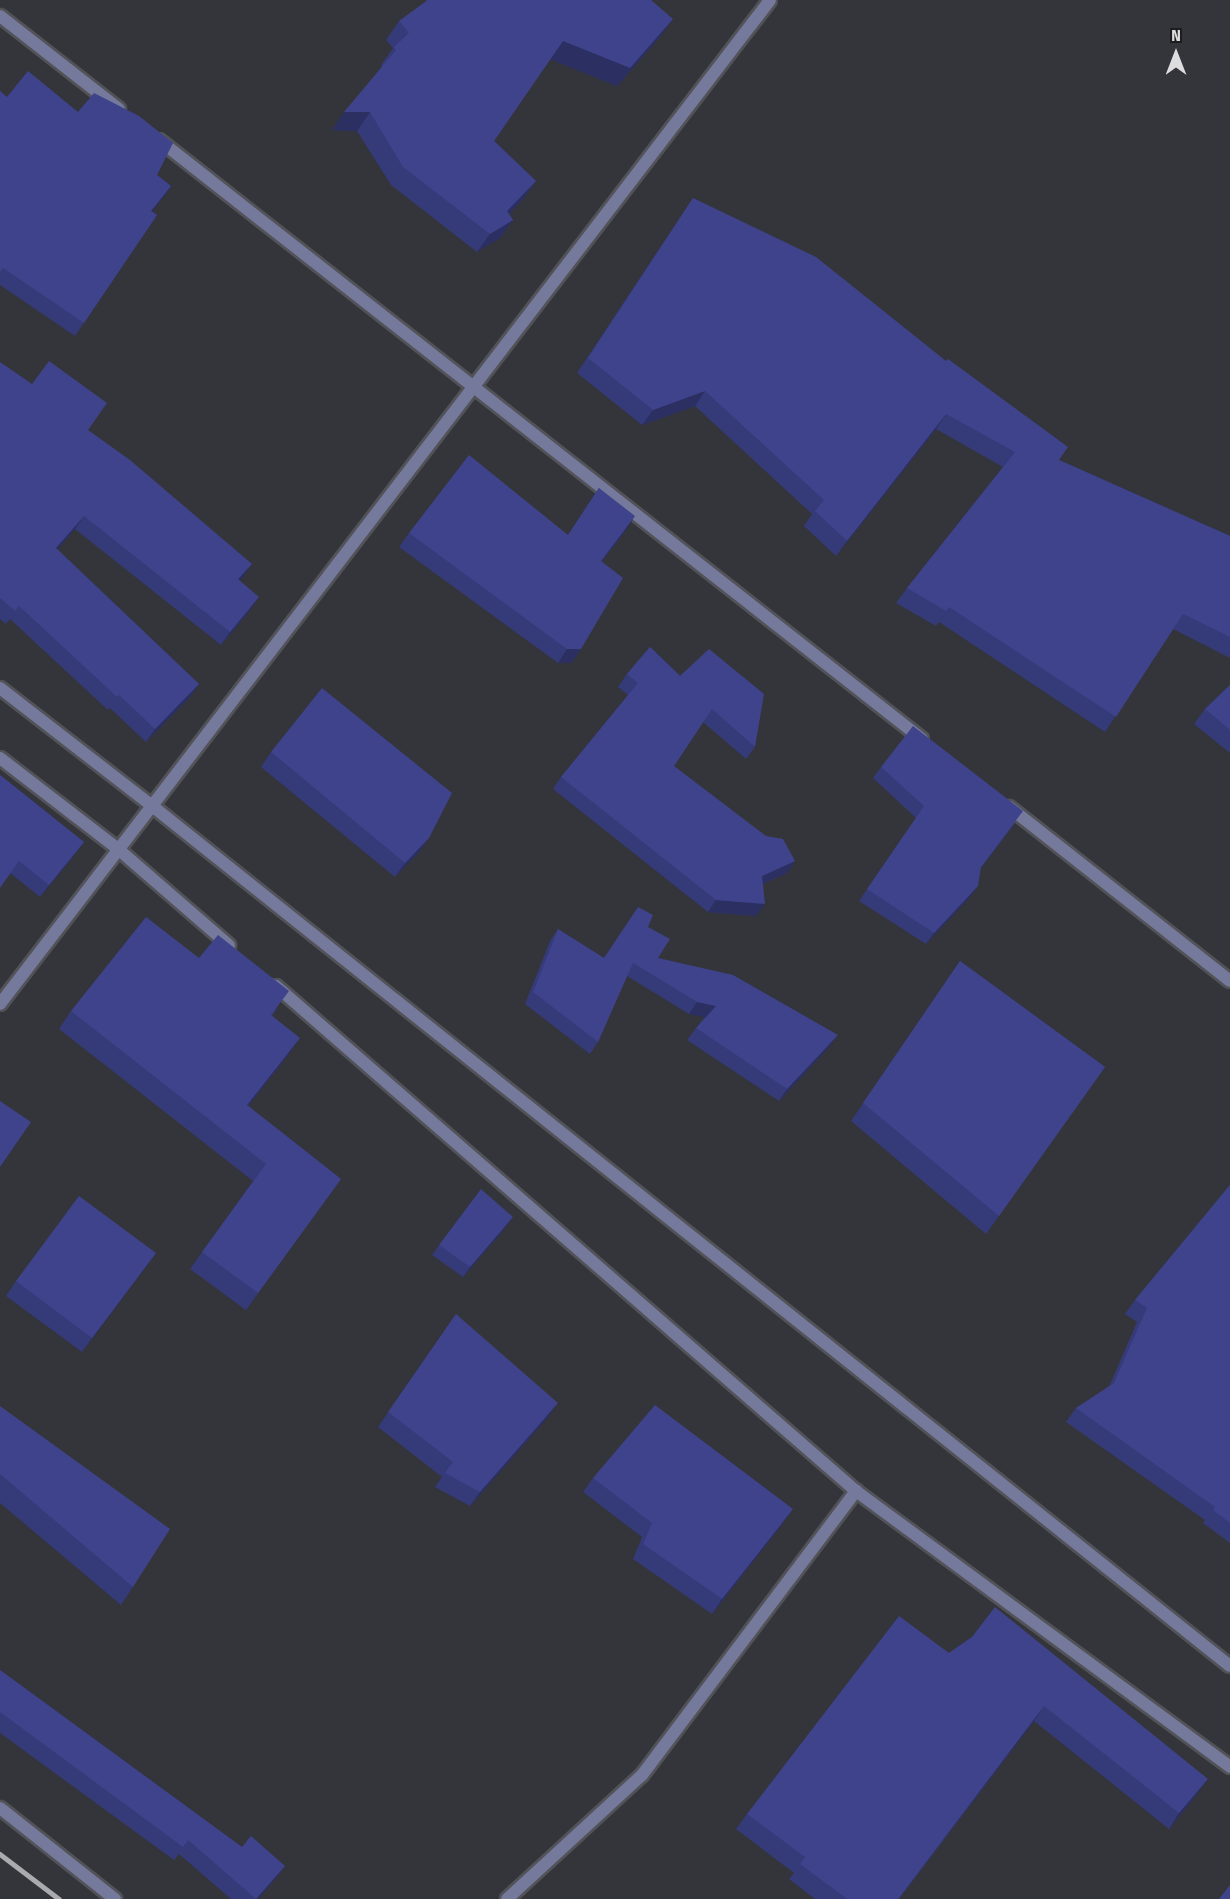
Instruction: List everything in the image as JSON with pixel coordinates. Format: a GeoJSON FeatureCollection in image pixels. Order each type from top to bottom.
{"type":"FeatureCollection","features":[{"type":"Feature","properties":{"kind":"street"},"geometry":{"type":"LineString","coordinates":[[0,1004],[770,0]]}},
{"type":"Feature","properties":{"kind":"street"},"geometry":{"type":"LineString","coordinates":[[0,16],[132,119]]}},
{"type":"Feature","properties":{"kind":"street"},"geometry":{"type":"LineString","coordinates":[[151,134],[930,745]]}},
{"type":"Feature","properties":{"kind":"street"},"geometry":{"type":"LineString","coordinates":[[0,688],[151,805],[1230,1666]]}},
{"type":"Feature","properties":{"kind":"street"},"geometry":{"type":"LineString","coordinates":[[0,758],[118,849],[235,951]]}},
{"type":"Feature","properties":{"kind":"street"},"geometry":{"type":"LineString","coordinates":[[1003,802],[1230,981]]}},
{"type":"Feature","properties":{"kind":"street"},"geometry":{"type":"LineString","coordinates":[[262,974],[856,1491],[1230,1767]]}},
{"type":"Feature","properties":{"kind":"street"},"geometry":{"type":"LineString","coordinates":[[507,1899],[642,1775],[856,1491]]}},
{"type":"Feature","properties":{"kind":"street"},"geometry":{"type":"LineString","coordinates":[[0,1808],[115,1899]]}},
{"type":"Feature","properties":{"kind":"building"},"geometry":{"type":"Polygon","coordinates":[[[427,0],[651,0],[673,19],[630,68],[563,41],[494,141],[536,181],[507,211],[513,220],[490,234],[403,167],[370,112],[344,112],[396,50],[394,47],[409,33],[399,21],[427,0]]]}},
{"type":"Feature","properties":{"kind":"building"},"geometry":{"type":"Polygon","coordinates":[[[28,71],[78,112],[94,93],[139,116],[173,143],[157,175],[171,186],[151,211],[157,215],[84,323],[3,268],[0,272],[0,91],[7,97],[28,71]]]}},
{"type":"Feature","properties":{"kind":"building"},"geometry":{"type":"Polygon","coordinates":[[[693,198],[816,257],[946,361],[948,359],[1068,447],[1059,460],[1230,536],[1230,637],[1183,614],[1116,717],[949,607],[946,611],[907,588],[1015,452],[946,414],[847,541],[815,511],[824,500],[705,391],[653,410],[588,358],[693,198]]]}},
{"type":"Feature","properties":{"kind":"building"},"geometry":{"type":"Polygon","coordinates":[[[49,361],[107,403],[88,430],[130,460],[252,564],[238,579],[259,597],[230,632],[84,516],[56,548],[199,684],[155,729],[19,606],[15,611],[0,598],[0,362],[32,384],[49,361]]]}},
{"type":"Feature","properties":{"kind":"building"},"geometry":{"type":"Polygon","coordinates":[[[469,455],[568,535],[599,488],[635,516],[601,561],[623,578],[581,649],[567,649],[409,533],[469,455]]]}},
{"type":"Feature","properties":{"kind":"building"},"geometry":{"type":"Polygon","coordinates":[[[650,647],[680,676],[709,649],[764,694],[755,747],[712,709],[674,766],[766,836],[783,839],[795,861],[762,876],[765,904],[716,900],[561,777],[638,683],[627,674],[650,647]]]}},
{"type":"Feature","properties":{"kind":"building"},"geometry":{"type":"Polygon","coordinates":[[[1230,685],[1230,730],[1205,709],[1230,685]]]}},
{"type":"Feature","properties":{"kind":"building"},"geometry":{"type":"Polygon","coordinates":[[[322,688],[452,793],[429,838],[405,863],[271,752],[322,688]]]}},
{"type":"Feature","properties":{"kind":"building"},"geometry":{"type":"Polygon","coordinates":[[[913,726],[1023,811],[981,867],[978,886],[934,933],[867,889],[924,806],[881,767],[913,726]]]}},
{"type":"Feature","properties":{"kind":"building"},"geometry":{"type":"Polygon","coordinates":[[[0,775],[84,842],[49,885],[19,861],[0,888],[0,775]]]}},
{"type":"Feature","properties":{"kind":"building"},"geometry":{"type":"Polygon","coordinates":[[[638,907],[653,915],[648,927],[670,939],[658,958],[733,975],[838,1035],[787,1089],[696,1028],[716,1006],[697,1002],[633,963],[598,1042],[533,992],[558,929],[604,958],[638,907]]]}},
{"type":"Feature","properties":{"kind":"building"},"geometry":{"type":"Polygon","coordinates":[[[146,917],[199,958],[218,935],[289,991],[271,1015],[300,1038],[247,1105],[341,1179],[258,1293],[202,1252],[266,1164],[71,1011],[146,917]]]}},
{"type":"Feature","properties":{"kind":"building"},"geometry":{"type":"Polygon","coordinates":[[[960,961],[1105,1067],[999,1216],[863,1103],[960,961]]]}},
{"type":"Feature","properties":{"kind":"building"},"geometry":{"type":"Polygon","coordinates":[[[0,1101],[31,1122],[0,1167],[0,1101]]]}},
{"type":"Feature","properties":{"kind":"building"},"geometry":{"type":"Polygon","coordinates":[[[1230,1185],[1230,1523],[1213,1510],[1215,1507],[1076,1408],[1114,1383],[1147,1308],[1135,1300],[1230,1185]]]}},
{"type":"Feature","properties":{"kind":"building"},"geometry":{"type":"Polygon","coordinates":[[[481,1189],[513,1217],[470,1267],[439,1245],[481,1189]]]}},
{"type":"Feature","properties":{"kind":"building"},"geometry":{"type":"Polygon","coordinates":[[[79,1196],[156,1253],[92,1338],[16,1281],[79,1196]]]}},
{"type":"Feature","properties":{"kind":"building"},"geometry":{"type":"Polygon","coordinates":[[[456,1314],[558,1403],[480,1492],[445,1473],[453,1462],[388,1412],[456,1314]]]}},
{"type":"Feature","properties":{"kind":"building"},"geometry":{"type":"Polygon","coordinates":[[[655,1405],[793,1509],[722,1599],[643,1544],[652,1523],[593,1478],[655,1405]]]}},
{"type":"Feature","properties":{"kind":"building"},"geometry":{"type":"Polygon","coordinates":[[[0,1406],[170,1529],[133,1587],[0,1474],[0,1406]]]}},
{"type":"Feature","properties":{"kind":"building"},"geometry":{"type":"Polygon","coordinates":[[[995,1607],[1208,1779],[1179,1813],[1044,1706],[898,1899],[847,1899],[800,1864],[805,1857],[747,1814],[899,1616],[949,1653],[972,1637],[995,1607]]]}},
{"type":"Feature","properties":{"kind":"building"},"geometry":{"type":"Polygon","coordinates":[[[0,1670],[242,1847],[251,1836],[285,1866],[256,1899],[188,1840],[183,1847],[0,1712],[0,1670]]]}},
{"type":"Feature","properties":{"kind":"building"},"geometry":{"type":"Polygon","coordinates":[[[1230,1885],[1230,1899],[1219,1899],[1230,1885]]]}},
{"type":"Feature","properties":{"kind":"railway"},"geometry":{"type":"LineString","coordinates":[[0,1854],[59,1899]]}}]}
